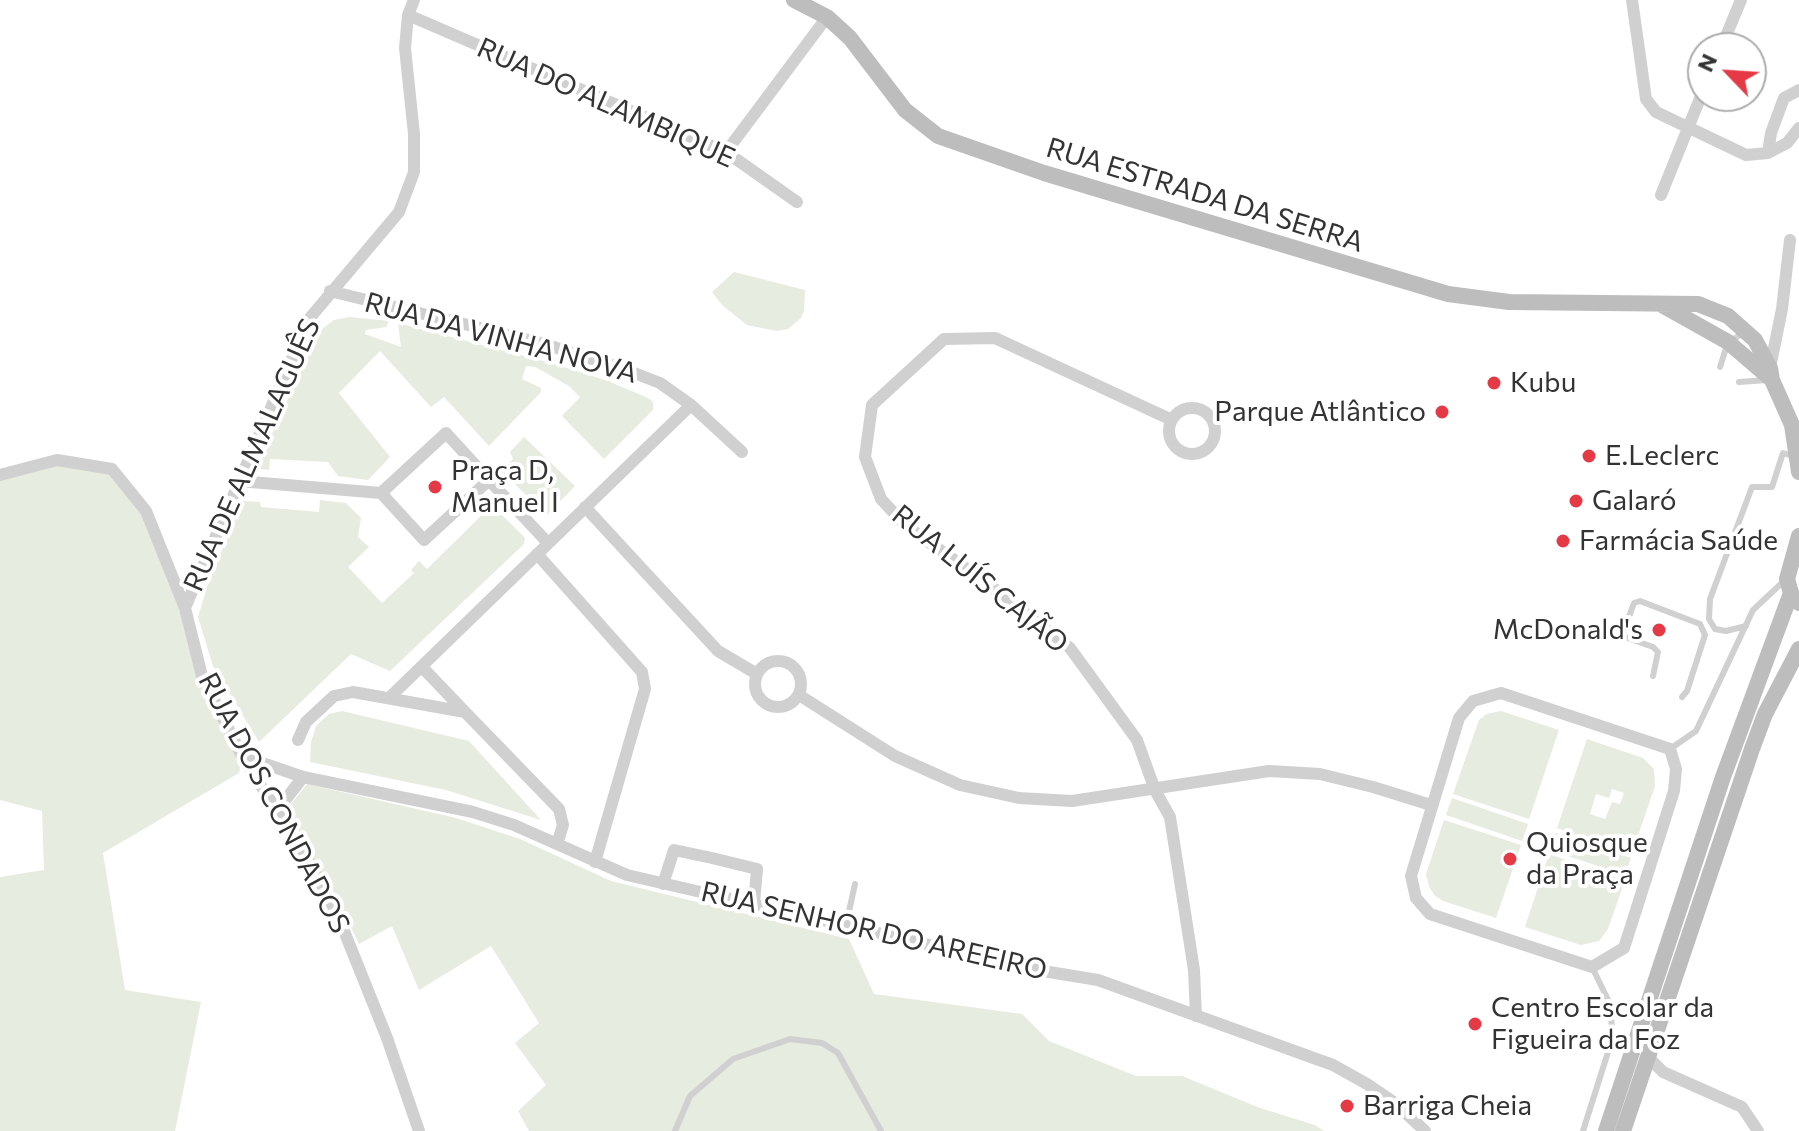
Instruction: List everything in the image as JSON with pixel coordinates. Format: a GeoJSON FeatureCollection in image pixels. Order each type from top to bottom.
{"type":"FeatureCollection","features":[{"type":"Feature","properties":{"kind":"street","name":"RUA DE ALMALAGUÊS"},"geometry":{"type":"LineString","coordinates":[[185,608],[309,319],[399,212],[414,172],[414,134],[405,48],[408,15],[414,0]]}},
{"type":"Feature","properties":{"kind":"street","name":"RUA ESTRADA DA SERRA"},"geometry":{"type":"LineString","coordinates":[[794,0],[827,17],[850,38],[905,110],[938,136],[1044,173],[1448,294],[1509,302],[1698,304],[1728,316],[1755,340],[1796,428],[1798,464]]}},
{"type":"Feature","properties":{"kind":"street"},"geometry":{"type":"LineString","coordinates":[[1632,0],[1646,99],[1656,112],[1746,155],[1768,153],[1787,143],[1799,128]]}},
{"type":"Feature","properties":{"kind":"street"},"geometry":{"type":"LineString","coordinates":[[1728,32],[1741,0]]}},
{"type":"Feature","properties":{"kind":"street","name":"RUA DO ALAMBIQUE"},"geometry":{"type":"LineString","coordinates":[[408,15],[726,152],[797,202]]}},
{"type":"Feature","properties":{"kind":"street"},"geometry":{"type":"LineString","coordinates":[[726,152],[827,17]]}},
{"type":"Feature","properties":{"kind":"street"},"geometry":{"type":"LineString","coordinates":[[1768,153],[1771,133],[1784,98],[1799,90]]}},
{"type":"Feature","properties":{"kind":"street"},"geometry":{"type":"LineString","coordinates":[[1661,195],[1694,112]]}},
{"type":"Feature","properties":{"kind":"street"},"geometry":{"type":"LineString","coordinates":[[1771,374],[1790,240]]}},
{"type":"Feature","properties":{"kind":"street","name":"RUA DA VINHA NOVA"},"geometry":{"type":"LineString","coordinates":[[330,291],[541,343],[612,364],[660,383],[691,405],[742,452]]}},
{"type":"Feature","properties":{"kind":"street","name":"RUA ESTRADA DA SERRA"},"geometry":{"type":"LineString","coordinates":[[1660,304],[1728,342],[1771,374]]}},
{"type":"Feature","properties":{"kind":"street","name":"RUA LUÍS CAJÃO"},"geometry":{"type":"LineString","coordinates":[[1172,420],[995,338],[944,339],[872,405],[865,457],[881,499],[905,525],[1070,648],[1137,740],[1155,790],[1170,817],[1194,970],[1196,1016]]}},
{"type":"Feature","properties":{"kind":"street"},"geometry":{"type":"LineString","coordinates":[[390,697],[691,405]]}},
{"type":"Feature","properties":{"kind":"street"},"geometry":{"type":"LineString","coordinates":[[381,493],[446,433],[548,543]]}},
{"type":"Feature","properties":{"kind":"street","name":"RUA DOS CONDADOS"},"geometry":{"type":"LineString","coordinates":[[0,475],[57,460],[112,469],[146,511],[185,608],[202,676],[242,756],[309,861],[338,916],[387,1038],[419,1131]]}},
{"type":"Feature","properties":{"kind":"street"},"geometry":{"type":"LineString","coordinates":[[239,481],[381,493],[424,540],[489,480]]}},
{"type":"Feature","properties":{"kind":"street"},"geometry":{"type":"LineString","coordinates":[[585,507],[718,651],[757,674]]}},
{"type":"Feature","properties":{"kind":"street"},"geometry":{"type":"LineString","coordinates":[[1606,1131],[1723,777],[1792,591],[1789,564],[1799,536]]}},
{"type":"Feature","properties":{"kind":"street"},"geometry":{"type":"LineString","coordinates":[[537,554],[642,672],[645,689],[595,862]]}},
{"type":"Feature","properties":{"kind":"street"},"geometry":{"type":"LineString","coordinates":[[1623,1131],[1758,732],[1799,649]]}},
{"type":"Feature","properties":{"kind":"street"},"geometry":{"type":"LineString","coordinates":[[771,662],[788,663],[800,677],[799,695],[785,706],[767,705],[756,692],[757,674],[771,662]]}},
{"type":"Feature","properties":{"kind":"street"},"geometry":{"type":"LineString","coordinates":[[422,667],[559,809],[563,825],[557,844]]}},
{"type":"Feature","properties":{"kind":"street"},"geometry":{"type":"LineString","coordinates":[[298,740],[306,722],[334,696],[353,692],[465,712]]}},
{"type":"Feature","properties":{"kind":"street"},"geometry":{"type":"LineString","coordinates":[[1501,693],[1670,749],[1676,769],[1674,791],[1624,948],[1592,967],[1430,914],[1416,898],[1411,876],[1431,805],[1459,718],[1473,701],[1501,693]]}},
{"type":"Feature","properties":{"kind":"street"},"geometry":{"type":"LineString","coordinates":[[799,695],[895,756],[960,785],[1019,798],[1072,801],[1269,771],[1320,774],[1431,805]]}},
{"type":"Feature","properties":{"kind":"street","name":"RUA SENHOR DO AREEIRO"},"geometry":{"type":"LineString","coordinates":[[242,756],[303,777],[473,812],[514,825],[627,875],[1043,971],[1098,980],[1333,1065],[1376,1090],[1425,1131]]}},
{"type":"Feature","properties":{"kind":"street"},"geometry":{"type":"LineString","coordinates":[[276,812],[303,777]]}},
{"type":"Feature","properties":{"kind":"street"},"geometry":{"type":"LineString","coordinates":[[663,884],[674,850],[712,858],[757,869],[754,904]]}},
{"type":"Feature","properties":{"kind":"street"},"geometry":{"type":"LineString","coordinates":[[1647,1056],[1663,1072],[1742,1107],[1758,1131]]}},
{"type":"Feature","properties":{"kind":"lane"},"geometry":{"type":"LineString","coordinates":[[1720,367],[1728,342],[1747,332]]}},
{"type":"Feature","properties":{"kind":"lane"},"geometry":{"type":"LineString","coordinates":[[1739,382],[1771,374]]}},
{"type":"Feature","properties":{"kind":"lane"},"geometry":{"type":"LineString","coordinates":[[1746,626],[1726,631],[1715,629],[1709,619],[1710,599],[1752,487],[1772,487],[1783,453],[1798,464]]}},
{"type":"Feature","properties":{"kind":"lane"},"geometry":{"type":"LineString","coordinates":[[1670,749],[1696,731],[1753,610],[1792,591]]}},
{"type":"Feature","properties":{"kind":"lane"},"geometry":{"type":"LineString","coordinates":[[1653,676],[1658,652],[1653,647],[1625,637],[1623,633],[1634,603],[1640,601],[1700,624],[1705,635],[1687,691],[1682,697]]}},
{"type":"Feature","properties":{"kind":"lane"},"geometry":{"type":"LineString","coordinates":[[846,925],[855,884]]}},
{"type":"Feature","properties":{"kind":"lane"},"geometry":{"type":"LineString","coordinates":[[1583,1131],[1609,1049],[1612,1029],[1610,1004],[1592,967]]}},
{"type":"Feature","properties":{"kind":"lane"},"geometry":{"type":"LineString","coordinates":[[675,1131],[690,1096],[733,1059],[790,1039],[822,1043],[838,1053],[881,1131]]}},
{"type":"Feature","properties":{"kind":"shaded area"},"geometry":{"type":"Polygon","coordinates":[[[734,272],[805,290],[801,318],[788,329],[777,331],[747,325],[722,305],[712,292],[734,272]]]}},
{"type":"Feature","properties":{"kind":"shaded area"},"geometry":{"type":"Polygon","coordinates":[[[349,317],[389,321],[386,327],[366,330],[365,334],[401,347],[398,323],[551,363],[608,381],[648,398],[653,402],[653,410],[604,459],[562,416],[580,397],[569,386],[535,367],[526,366],[522,379],[541,388],[541,392],[489,446],[444,397],[431,407],[380,351],[339,393],[390,457],[368,480],[338,476],[328,462],[270,459],[269,470],[261,469],[258,465],[312,345],[322,329],[334,320],[349,317]]]}},
{"type":"Feature","properties":{"kind":"shaded area"},"geometry":{"type":"Polygon","coordinates":[[[524,437],[575,486],[547,515],[501,471],[513,459],[510,452],[524,437]]]}},
{"type":"Feature","properties":{"kind":"shaded area"},"geometry":{"type":"Polygon","coordinates":[[[57,460],[112,469],[146,511],[202,676],[242,756],[239,773],[103,853],[125,990],[201,1002],[175,1131],[0,1131],[0,877],[44,870],[42,811],[0,800],[0,475],[57,460]]]}},
{"type":"Feature","properties":{"kind":"shaded area"},"geometry":{"type":"Polygon","coordinates":[[[320,500],[346,503],[361,518],[358,537],[369,547],[348,567],[382,603],[414,573],[411,570],[419,561],[427,569],[492,505],[525,538],[524,544],[390,671],[351,654],[259,742],[213,666],[198,617],[242,501],[260,502],[261,507],[319,512],[320,500]]]}},
{"type":"Feature","properties":{"kind":"shaded area"},"geometry":{"type":"Polygon","coordinates":[[[342,711],[469,741],[541,820],[446,790],[310,762],[316,726],[329,714],[342,711]]]}},
{"type":"Feature","properties":{"kind":"shaded area"},"geometry":{"type":"Polygon","coordinates":[[[1501,711],[1559,730],[1529,819],[1453,794],[1479,720],[1487,714],[1501,711]]]}},
{"type":"Feature","properties":{"kind":"shaded area"},"geometry":{"type":"Polygon","coordinates":[[[1587,739],[1643,758],[1654,769],[1655,786],[1632,853],[1557,828],[1587,739]],[[1612,789],[1609,798],[1596,794],[1590,814],[1605,819],[1612,802],[1620,804],[1624,793],[1612,789]]]}},
{"type":"Feature","properties":{"kind":"shaded area"},"geometry":{"type":"Polygon","coordinates":[[[307,784],[456,818],[520,839],[611,881],[849,939],[874,994],[1022,1014],[1049,1041],[1136,1076],[1182,1076],[1324,1131],[529,1131],[518,1111],[546,1085],[515,1043],[539,1023],[491,946],[419,990],[392,926],[359,944],[336,896],[284,813],[307,784]]]}},
{"type":"Feature","properties":{"kind":"shaded area"},"geometry":{"type":"Polygon","coordinates":[[[1452,798],[1528,824],[1522,841],[1446,815],[1452,798]]]}},
{"type":"Feature","properties":{"kind":"shaded area"},"geometry":{"type":"Polygon","coordinates":[[[1444,820],[1521,845],[1496,918],[1443,901],[1429,887],[1426,874],[1444,820]]]}},
{"type":"Feature","properties":{"kind":"shaded area"},"geometry":{"type":"Polygon","coordinates":[[[1556,833],[1631,858],[1625,875],[1550,850],[1556,833]]]}},
{"type":"Feature","properties":{"kind":"shaded area"},"geometry":{"type":"Polygon","coordinates":[[[1549,854],[1625,880],[1608,929],[1599,941],[1581,945],[1525,927],[1549,854]]]}},
{"type":"Feature","properties":{"kind":"place","name":"Kubu"},"geometry":{"type":"Point","coordinates":[1494,383]}},
{"type":"Feature","properties":{"kind":"place","name":"Parque Atlântico"},"geometry":{"type":"Point","coordinates":[1442,412]}},
{"type":"Feature","properties":{"kind":"place","name":"E.Leclerc"},"geometry":{"type":"Point","coordinates":[1589,456]}},
{"type":"Feature","properties":{"kind":"place","name":"Praça D, Manuel I"},"geometry":{"type":"Point","coordinates":[435,487]}},
{"type":"Feature","properties":{"kind":"place","name":"Galaró"},"geometry":{"type":"Point","coordinates":[1576,501]}},
{"type":"Feature","properties":{"kind":"place","name":"Farmácia Saúde"},"geometry":{"type":"Point","coordinates":[1563,541]}},
{"type":"Feature","properties":{"kind":"place","name":"McDonald's"},"geometry":{"type":"Point","coordinates":[1659,630]}},
{"type":"Feature","properties":{"kind":"place","name":"Quiosque da Praça"},"geometry":{"type":"Point","coordinates":[1510,859]}},
{"type":"Feature","properties":{"kind":"place","name":"Centro Escolar da Figueira da Foz"},"geometry":{"type":"Point","coordinates":[1475,1024]}},
{"type":"Feature","properties":{"kind":"place","name":"Barriga Cheia"},"geometry":{"type":"Point","coordinates":[1347,1106]}}]}
